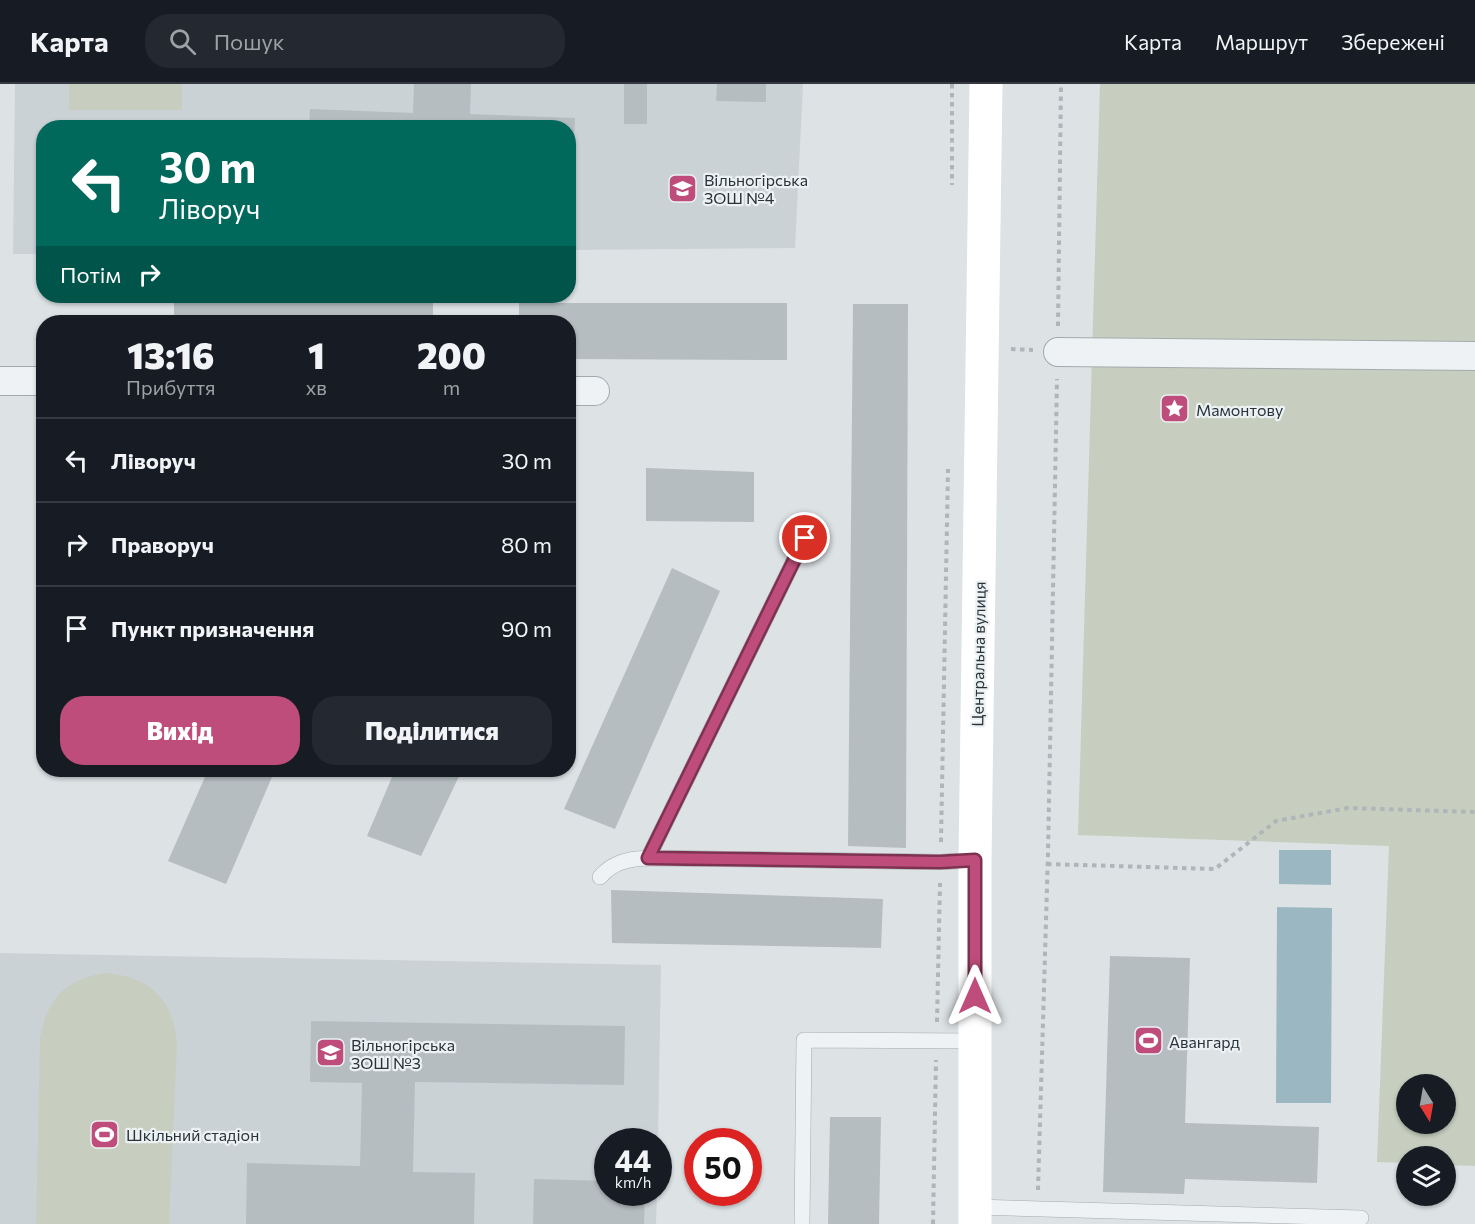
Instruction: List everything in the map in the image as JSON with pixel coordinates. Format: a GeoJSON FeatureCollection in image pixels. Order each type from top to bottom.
{"type":"FeatureCollection","features":[{"type":"Feature","properties":{"kind":"main road","name":"Центральна вулиця"},"geometry":{"type":"LineString","coordinates":[[975,1216],[975,860],[986,84]]}},
{"type":"Feature","properties":{"kind":"street"},"geometry":{"type":"LineString","coordinates":[[1058,351],[1475,356]]}},
{"type":"Feature","properties":{"kind":"street"},"geometry":{"type":"LineString","coordinates":[[0,381],[36,381]]}},
{"type":"Feature","properties":{"kind":"lane"},"geometry":{"type":"LineString","coordinates":[[648,858],[805,538]]}},
{"type":"Feature","properties":{"kind":"lane"},"geometry":{"type":"LineString","coordinates":[[600,878],[621,862],[648,858],[940,862],[975,860]]}},
{"type":"Feature","properties":{"kind":"lane"},"geometry":{"type":"LineString","coordinates":[[802,1224],[804,1041],[975,1041]]}},
{"type":"Feature","properties":{"kind":"lane"},"geometry":{"type":"LineString","coordinates":[[975,1216],[1037,1209],[1361,1218]]}},
{"type":"Feature","properties":{"kind":"path"},"geometry":{"type":"LineString","coordinates":[[952,84],[952,189]]}},
{"type":"Feature","properties":{"kind":"path"},"geometry":{"type":"LineString","coordinates":[[1037,1209],[1058,351],[1061,84]]}},
{"type":"Feature","properties":{"kind":"path"},"geometry":{"type":"LineString","coordinates":[[982,348],[1058,351]]}},
{"type":"Feature","properties":{"kind":"path"},"geometry":{"type":"LineString","coordinates":[[933,1224],[949,460]]}},
{"type":"Feature","properties":{"kind":"path"},"geometry":{"type":"LineString","coordinates":[[1047,864],[1215,869],[1276,821],[1348,808],[1475,812]]}},
{"type":"Feature","properties":{"kind":"shaded area","name":"Вільногірська ЗОШ №4"},"geometry":{"type":"Polygon","coordinates":[[[15,84],[803,84],[795,248],[576,250],[576,120],[36,120],[36,254],[13,254],[15,84]]]}},
{"type":"Feature","properties":{"kind":"shaded area","name":"Вільногірська ЗОШ №3"},"geometry":{"type":"Polygon","coordinates":[[[0,953],[661,965],[658,1128],[594,1128],[594,1206],[657,1206],[656,1224],[0,1224],[0,953]]]}},
{"type":"Feature","properties":{"kind":"green space"},"geometry":{"type":"Polygon","coordinates":[[[69,84],[182,84],[182,110],[69,110],[69,84]]]}},
{"type":"Feature","properties":{"kind":"green space"},"geometry":{"type":"Polygon","coordinates":[[[1100,84],[1475,84],[1475,1166],[1456,1165],[1456,1146],[1396,1146],[1396,1163],[1377,1162],[1389,846],[1078,835],[1100,84]]]}},
{"type":"Feature","properties":{"kind":"green space","name":"Шкільний стадіон"},"geometry":{"type":"Polygon","coordinates":[[[104,973],[120,975],[147,985],[165,1003],[175,1029],[177,1045],[169,1224],[36,1224],[40,1038],[43,1024],[53,1002],[68,986],[90,976],[104,973]]]}},
{"type":"Feature","properties":{"kind":"water"},"geometry":{"type":"Polygon","coordinates":[[[1279,850],[1331,850],[1331,885],[1279,884],[1279,850]]]}},
{"type":"Feature","properties":{"kind":"water"},"geometry":{"type":"Polygon","coordinates":[[[1277,907],[1332,908],[1331,1103],[1276,1103],[1277,907]]]}},
{"type":"Feature","properties":{"kind":"building"},"geometry":{"type":"Polygon","coordinates":[[[414,84],[471,84],[470,114],[575,118],[575,120],[309,120],[310,109],[413,113],[414,84]]]}},
{"type":"Feature","properties":{"kind":"building"},"geometry":{"type":"Polygon","coordinates":[[[624,84],[647,84],[647,124],[624,124],[624,84]]]}},
{"type":"Feature","properties":{"kind":"building"},"geometry":{"type":"Polygon","coordinates":[[[717,84],[766,84],[766,102],[716,101],[717,84]]]}},
{"type":"Feature","properties":{"kind":"building"},"geometry":{"type":"Polygon","coordinates":[[[174,303],[433,303],[433,315],[174,315],[174,303]]]}},
{"type":"Feature","properties":{"kind":"building"},"geometry":{"type":"Polygon","coordinates":[[[519,303],[787,303],[787,360],[576,359],[576,315],[519,315],[519,303]]]}},
{"type":"Feature","properties":{"kind":"building"},"geometry":{"type":"Polygon","coordinates":[[[853,304],[908,304],[906,848],[848,846],[853,304]]]}},
{"type":"Feature","properties":{"kind":"building"},"geometry":{"type":"Polygon","coordinates":[[[646,468],[754,472],[754,522],[646,521],[646,468]]]}},
{"type":"Feature","properties":{"kind":"building"},"geometry":{"type":"Polygon","coordinates":[[[672,568],[720,591],[615,829],[564,809],[672,568]]]}},
{"type":"Feature","properties":{"kind":"building"},"geometry":{"type":"Polygon","coordinates":[[[205,777],[272,777],[226,884],[168,861],[205,777]]]}},
{"type":"Feature","properties":{"kind":"building"},"geometry":{"type":"Polygon","coordinates":[[[392,777],[459,777],[421,856],[367,836],[392,777]]]}},
{"type":"Feature","properties":{"kind":"building"},"geometry":{"type":"Polygon","coordinates":[[[611,890],[883,899],[881,948],[612,943],[611,890]]]}},
{"type":"Feature","properties":{"kind":"building","name":"Авангард"},"geometry":{"type":"Polygon","coordinates":[[[1110,956],[1190,958],[1185,1123],[1319,1127],[1317,1183],[1185,1179],[1184,1194],[1103,1192],[1110,956]]]}},
{"type":"Feature","properties":{"kind":"building"},"geometry":{"type":"Polygon","coordinates":[[[311,1021],[625,1026],[624,1085],[415,1082],[413,1172],[475,1173],[474,1224],[246,1224],[247,1163],[360,1166],[362,1083],[310,1082],[311,1021]]]}},
{"type":"Feature","properties":{"kind":"building"},"geometry":{"type":"Polygon","coordinates":[[[830,1117],[881,1117],[879,1224],[828,1224],[830,1117]]]}},
{"type":"Feature","properties":{"kind":"building"},"geometry":{"type":"Polygon","coordinates":[[[534,1179],[594,1181],[594,1206],[645,1206],[644,1224],[533,1224],[534,1179]]]}},
{"type":"Feature","properties":{"kind":"place","name":"Вільногірська ЗОШ №4"},"geometry":{"type":"Point","coordinates":[683,188]}},
{"type":"Feature","properties":{"kind":"place","name":"Мамонтову"},"geometry":{"type":"Point","coordinates":[1175,409]}},
{"type":"Feature","properties":{"kind":"place","name":"Авангард"},"geometry":{"type":"Point","coordinates":[1148,1041]}},
{"type":"Feature","properties":{"kind":"place","name":"Вільногірська ЗОШ №3"},"geometry":{"type":"Point","coordinates":[330,1053]}},
{"type":"Feature","properties":{"kind":"place","name":"Шкільний стадіон"},"geometry":{"type":"Point","coordinates":[105,1134]}},
{"type":"Feature","properties":{"kind":"route"},"geometry":{"type":"LineString","coordinates":[[805,538],[648,858],[940,862],[975,860],[975,996]]}}]}
